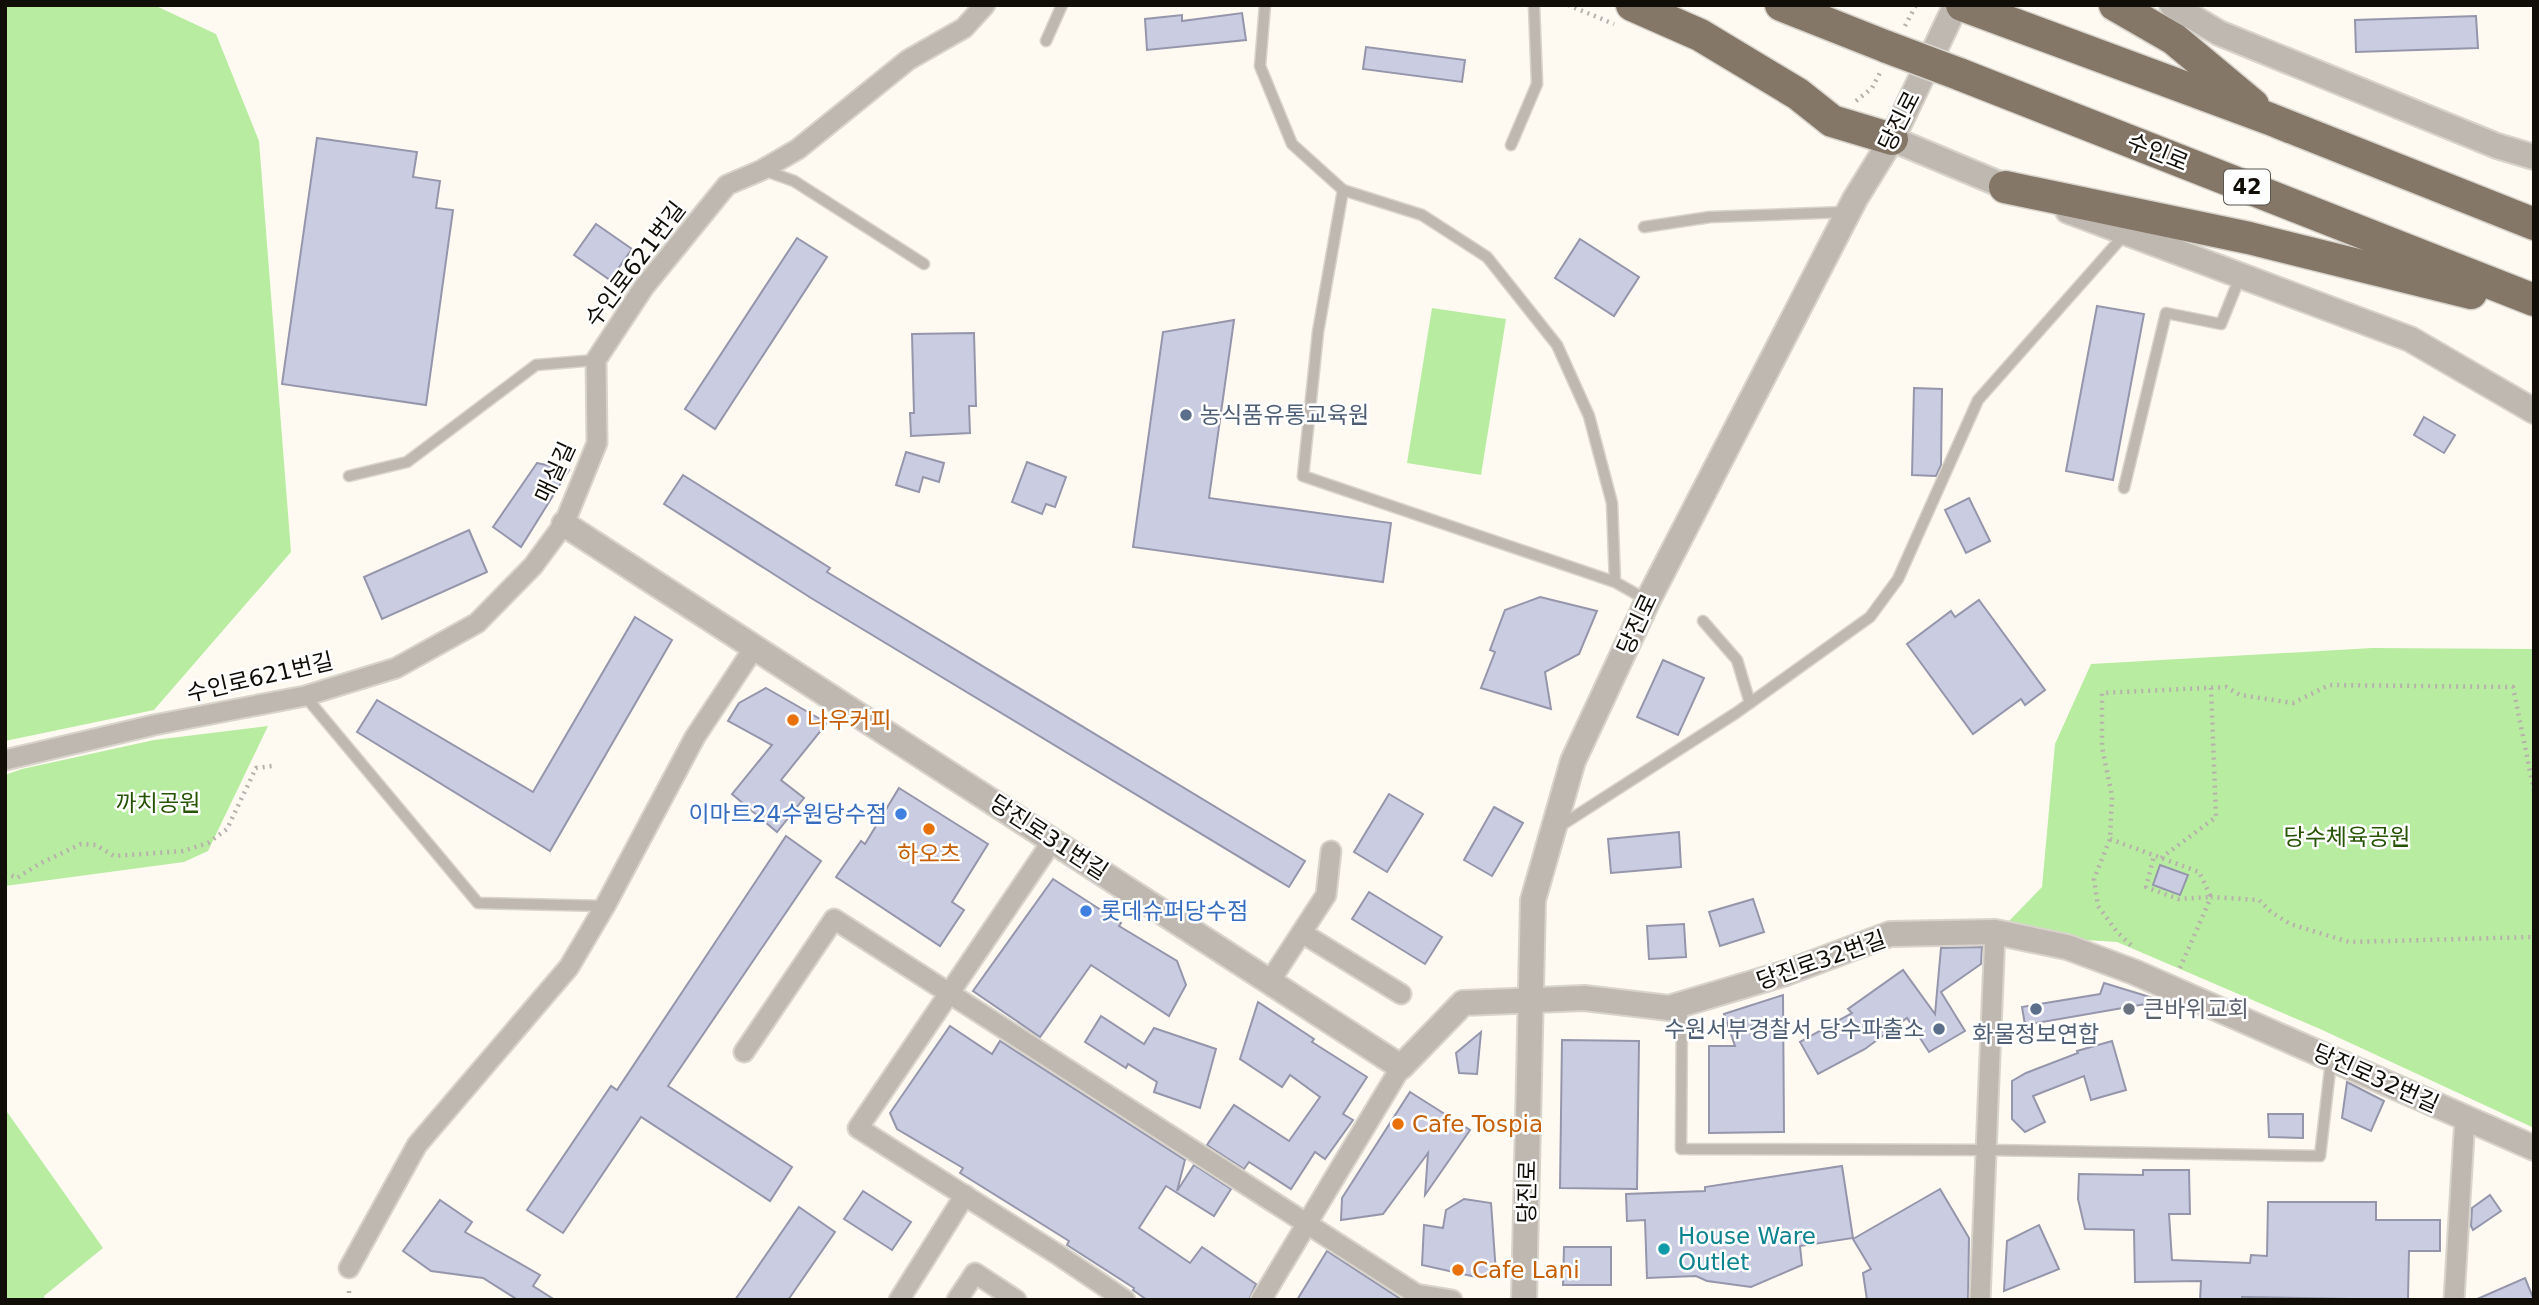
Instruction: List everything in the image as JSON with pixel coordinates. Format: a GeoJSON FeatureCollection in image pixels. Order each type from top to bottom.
{"type":"FeatureCollection","features":[{"type":"Feature","properties":{"kind":"highway"},"geometry":{"type":"LineString","coordinates":[[1632,5],[1700,35],[1798,94],[1832,121],[1892,139]]}},
{"type":"Feature","properties":{"kind":"highway","name":"수인로"},"geometry":{"type":"LineString","coordinates":[[1781,5],[2534,300]]}},
{"type":"Feature","properties":{"kind":"highway"},"geometry":{"type":"LineString","coordinates":[[2115,5],[2174,39],[2270,119]]}},
{"type":"Feature","properties":{"kind":"highway"},"geometry":{"type":"LineString","coordinates":[[1975,11],[2270,119],[2534,224]]}},
{"type":"Feature","properties":{"kind":"highway"},"geometry":{"type":"LineString","coordinates":[[2005,187],[2249,238],[2534,309]]}},
{"type":"Feature","properties":{"kind":"street","name":"수인로621번길"},"geometry":{"type":"LineString","coordinates":[[5,760],[154,725],[305,696],[396,668],[477,623],[533,566],[564,524],[597,443],[596,360],[643,287],[727,185],[762,170],[798,149],[908,60],[964,27],[985,5]]}},
{"type":"Feature","properties":{"kind":"street","name":"당진로"},"geometry":{"type":"LineString","coordinates":[[1524,1300],[1533,900],[1573,761],[1648,600],[1849,211],[1892,139],[1956,5]]}},
{"type":"Feature","properties":{"kind":"street"},"geometry":{"type":"LineString","coordinates":[[2172,5],[2219,33],[2497,146],[2534,157]]}},
{"type":"Feature","properties":{"kind":"street"},"geometry":{"type":"LineString","coordinates":[[1892,139],[2005,187],[2410,339],[2534,411]]}},
{"type":"Feature","properties":{"kind":"street","name":"당진로31번길"},"geometry":{"type":"LineString","coordinates":[[564,524],[1401,1067]]}},
{"type":"Feature","properties":{"kind":"street"},"geometry":{"type":"LineString","coordinates":[[349,1268],[417,1145],[569,967],[605,906],[695,737],[754,648]]}},
{"type":"Feature","properties":{"kind":"street"},"geometry":{"type":"LineString","coordinates":[[1053,839],[858,1128],[1125,1300]]}},
{"type":"Feature","properties":{"kind":"street"},"geometry":{"type":"LineString","coordinates":[[1269,981],[1326,895],[1331,851]]}},
{"type":"Feature","properties":{"kind":"street"},"geometry":{"type":"LineString","coordinates":[[744,1052],[834,919],[1416,1294],[1452,1300]]}},
{"type":"Feature","properties":{"kind":"street"},"geometry":{"type":"LineString","coordinates":[[1980,1300],[1995,932]]}},
{"type":"Feature","properties":{"kind":"street","name":"당진로32번길"},"geometry":{"type":"LineString","coordinates":[[1531,1001],[1584,998],[1669,1008],[1786,973],[1890,934],[1995,932],[2067,947],[2134,972],[2534,1148]]}},
{"type":"Feature","properties":{"kind":"street"},"geometry":{"type":"LineString","coordinates":[[1302,933],[1401,994]]}},
{"type":"Feature","properties":{"kind":"street"},"geometry":{"type":"LineString","coordinates":[[1261,1300],[1401,1067],[1463,1003],[1531,1001]]}},
{"type":"Feature","properties":{"kind":"street"},"geometry":{"type":"LineString","coordinates":[[2454,1300],[2465,1117]]}},
{"type":"Feature","properties":{"kind":"street"},"geometry":{"type":"LineString","coordinates":[[899,1300],[965,1195]]}},
{"type":"Feature","properties":{"kind":"street"},"geometry":{"type":"LineString","coordinates":[[957,1300],[975,1273],[1016,1300]]}},
{"type":"Feature","properties":{"kind":"lane"},"geometry":{"type":"LineString","coordinates":[[1046,41],[1062,5]]}},
{"type":"Feature","properties":{"kind":"lane"},"geometry":{"type":"LineString","coordinates":[[1265,5],[1260,65],[1292,144],[1343,190],[1422,215],[1487,257],[1557,345],[1589,416],[1612,503],[1615,582]]}},
{"type":"Feature","properties":{"kind":"lane"},"geometry":{"type":"LineString","coordinates":[[1511,145],[1537,84],[1534,5]]}},
{"type":"Feature","properties":{"kind":"lane"},"geometry":{"type":"LineString","coordinates":[[762,170],[794,181],[924,264]]}},
{"type":"Feature","properties":{"kind":"lane"},"geometry":{"type":"LineString","coordinates":[[1343,190],[1318,332],[1303,475],[1615,582],[1648,600]]}},
{"type":"Feature","properties":{"kind":"lane"},"geometry":{"type":"LineString","coordinates":[[1644,227],[1710,218],[1849,211]]}},
{"type":"Feature","properties":{"kind":"lane"},"geometry":{"type":"LineString","coordinates":[[1554,830],[1750,703],[1870,617],[1898,579],[1978,400],[2125,233]]}},
{"type":"Feature","properties":{"kind":"lane"},"geometry":{"type":"LineString","coordinates":[[2124,488],[2166,313],[2221,324],[2240,277]]}},
{"type":"Feature","properties":{"kind":"lane"},"geometry":{"type":"LineString","coordinates":[[349,476],[407,462],[536,365],[596,360]]}},
{"type":"Feature","properties":{"kind":"lane"},"geometry":{"type":"LineString","coordinates":[[1703,621],[1737,660],[1750,703]]}},
{"type":"Feature","properties":{"kind":"lane"},"geometry":{"type":"LineString","coordinates":[[305,696],[478,903],[605,906]]}},
{"type":"Feature","properties":{"kind":"lane"},"geometry":{"type":"LineString","coordinates":[[1682,1005],[1681,1149],[1986,1150],[2320,1156],[2332,1059]]}},
{"type":"Feature","properties":{"kind":"path"},"geometry":{"type":"LineString","coordinates":[[2140,950],[2117,932],[2098,906],[2094,879],[2110,839],[2112,796],[2102,747],[2102,693],[2226,687],[2240,695],[2293,703],[2329,685],[2514,687],[2534,791]]}},
{"type":"Feature","properties":{"kind":"path"},"geometry":{"type":"LineString","coordinates":[[2161,858],[2216,817],[2211,688]]}},
{"type":"Feature","properties":{"kind":"path"},"geometry":{"type":"LineString","coordinates":[[5,873],[17,878],[81,844],[96,845],[114,856],[183,851],[208,843],[227,830],[257,768],[272,766]]}},
{"type":"Feature","properties":{"kind":"path"},"geometry":{"type":"LineString","coordinates":[[2110,839],[2199,872],[2211,897],[2179,969],[2168,964]]}},
{"type":"Feature","properties":{"kind":"path"},"geometry":{"type":"LineString","coordinates":[[2154,856],[2146,887],[2178,899],[2211,897],[2259,900],[2271,912],[2290,923],[2349,942],[2534,937]]}},
{"type":"Feature","properties":{"kind":"green space"},"geometry":{"type":"Polygon","coordinates":[[[5,5],[154,5],[216,34],[259,141],[291,552],[154,710],[5,741],[5,5]]]}},
{"type":"Feature","properties":{"kind":"green space"},"geometry":{"type":"Polygon","coordinates":[[[1432,308],[1506,319],[1481,475],[1407,463],[1432,308]]]}},
{"type":"Feature","properties":{"kind":"green space","name":"당수체육공원"},"geometry":{"type":"Polygon","coordinates":[[[2372,648],[2534,649],[2534,1128],[2320,1029],[2117,942],[2086,940],[2009,921],[2042,887],[2055,744],[2091,664],[2372,648]]]}},
{"type":"Feature","properties":{"kind":"green space","name":"까치공원"},"geometry":{"type":"Polygon","coordinates":[[[268,726],[208,851],[184,862],[5,886],[5,775],[154,740],[268,726]]]}},
{"type":"Feature","properties":{"kind":"green space"},"geometry":{"type":"Polygon","coordinates":[[[5,1109],[103,1248],[44,1296],[45,1300],[5,1300],[5,1109]]]}},
{"type":"Feature","properties":{"kind":"building"},"geometry":{"type":"Polygon","coordinates":[[[1242,13],[1246,40],[1147,50],[1145,19],[1182,15],[1182,21],[1242,13]]]}},
{"type":"Feature","properties":{"kind":"building"},"geometry":{"type":"Polygon","coordinates":[[[2476,16],[2478,48],[2356,52],[2355,20],[2476,16]]]}},
{"type":"Feature","properties":{"kind":"building"},"geometry":{"type":"Polygon","coordinates":[[[1366,47],[1465,60],[1462,82],[1363,69],[1366,47]]]}},
{"type":"Feature","properties":{"kind":"building"},"geometry":{"type":"Polygon","coordinates":[[[317,138],[417,152],[413,177],[440,181],[436,208],[453,210],[426,405],[282,384],[317,138]]]}},
{"type":"Feature","properties":{"kind":"building"},"geometry":{"type":"Polygon","coordinates":[[[596,224],[632,249],[610,280],[574,255],[596,224]]]}},
{"type":"Feature","properties":{"kind":"building"},"geometry":{"type":"Polygon","coordinates":[[[797,238],[827,257],[715,429],[685,409],[797,238]]]}},
{"type":"Feature","properties":{"kind":"building"},"geometry":{"type":"Polygon","coordinates":[[[1580,239],[1639,277],[1614,316],[1555,278],[1580,239]]]}},
{"type":"Feature","properties":{"kind":"building"},"geometry":{"type":"Polygon","coordinates":[[[2097,306],[2144,314],[2113,480],[2066,471],[2097,306]]]}},
{"type":"Feature","properties":{"kind":"building","name":"농식품유통교육원"},"geometry":{"type":"Polygon","coordinates":[[[1234,320],[1209,498],[1391,523],[1383,582],[1133,547],[1163,332],[1234,320]]]}},
{"type":"Feature","properties":{"kind":"building"},"geometry":{"type":"Polygon","coordinates":[[[974,333],[976,406],[969,406],[970,433],[911,436],[910,413],[914,413],[912,334],[974,333]]]}},
{"type":"Feature","properties":{"kind":"building"},"geometry":{"type":"Polygon","coordinates":[[[1914,388],[1942,389],[1941,465],[1936,476],[1912,475],[1914,388]]]}},
{"type":"Feature","properties":{"kind":"building"},"geometry":{"type":"Polygon","coordinates":[[[2424,417],[2455,435],[2444,453],[2414,435],[2424,417]]]}},
{"type":"Feature","properties":{"kind":"building"},"geometry":{"type":"Polygon","coordinates":[[[906,452],[944,463],[939,482],[923,477],[919,492],[896,485],[906,452]]]}},
{"type":"Feature","properties":{"kind":"building"},"geometry":{"type":"Polygon","coordinates":[[[1027,462],[1066,477],[1055,507],[1046,504],[1042,514],[1012,502],[1027,462]]]}},
{"type":"Feature","properties":{"kind":"building"},"geometry":{"type":"Polygon","coordinates":[[[537,463],[569,470],[521,547],[493,527],[537,463]]]}},
{"type":"Feature","properties":{"kind":"building"},"geometry":{"type":"Polygon","coordinates":[[[683,475],[830,568],[827,572],[1305,861],[1289,887],[811,598],[664,504],[683,475]]]}},
{"type":"Feature","properties":{"kind":"building"},"geometry":{"type":"Polygon","coordinates":[[[1969,498],[1990,541],[1966,553],[1945,510],[1969,498]]]}},
{"type":"Feature","properties":{"kind":"building"},"geometry":{"type":"Polygon","coordinates":[[[469,530],[487,572],[382,619],[364,577],[469,530]]]}},
{"type":"Feature","properties":{"kind":"building"},"geometry":{"type":"Polygon","coordinates":[[[1540,597],[1597,611],[1579,654],[1545,672],[1551,709],[1481,688],[1495,652],[1490,650],[1505,610],[1540,597]]]}},
{"type":"Feature","properties":{"kind":"building"},"geometry":{"type":"Polygon","coordinates":[[[1979,600],[2045,690],[2025,705],[2021,699],[1973,734],[1907,644],[1951,611],[1955,617],[1979,600]]]}},
{"type":"Feature","properties":{"kind":"building"},"geometry":{"type":"Polygon","coordinates":[[[635,617],[672,640],[550,851],[357,732],[377,700],[533,792],[635,617]]]}},
{"type":"Feature","properties":{"kind":"building"},"geometry":{"type":"Polygon","coordinates":[[[1663,660],[1704,678],[1678,735],[1637,717],[1663,660]]]}},
{"type":"Feature","properties":{"kind":"building"},"geometry":{"type":"Polygon","coordinates":[[[766,688],[827,723],[781,780],[804,798],[777,832],[732,794],[772,745],[728,721],[739,703],[766,688]]]}},
{"type":"Feature","properties":{"kind":"building"},"geometry":{"type":"Polygon","coordinates":[[[899,788],[988,844],[952,902],[964,910],[940,946],[836,877],[861,841],[865,844],[899,788]]]}},
{"type":"Feature","properties":{"kind":"building"},"geometry":{"type":"Polygon","coordinates":[[[1389,794],[1423,814],[1387,872],[1354,852],[1389,794]]]}},
{"type":"Feature","properties":{"kind":"building"},"geometry":{"type":"Polygon","coordinates":[[[1494,807],[1523,823],[1492,876],[1464,860],[1494,807]]]}},
{"type":"Feature","properties":{"kind":"building"},"geometry":{"type":"Polygon","coordinates":[[[1679,832],[1681,867],[1611,873],[1608,839],[1679,832]]]}},
{"type":"Feature","properties":{"kind":"building"},"geometry":{"type":"Polygon","coordinates":[[[786,836],[821,861],[668,1086],[792,1167],[770,1201],[641,1117],[563,1233],[527,1210],[611,1086],[617,1090],[786,836]]]}},
{"type":"Feature","properties":{"kind":"building"},"geometry":{"type":"Polygon","coordinates":[[[2160,865],[2188,875],[2180,895],[2153,885],[2160,865]]]}},
{"type":"Feature","properties":{"kind":"building"},"geometry":{"type":"Polygon","coordinates":[[[1053,879],[1121,923],[1119,926],[1177,961],[1186,985],[1169,1016],[1091,965],[1040,1037],[973,991],[1053,879]]]}},
{"type":"Feature","properties":{"kind":"building"},"geometry":{"type":"Polygon","coordinates":[[[1369,892],[1442,937],[1425,964],[1352,919],[1369,892]]]}},
{"type":"Feature","properties":{"kind":"building"},"geometry":{"type":"Polygon","coordinates":[[[1753,899],[1764,932],[1720,946],[1709,912],[1753,899]]]}},
{"type":"Feature","properties":{"kind":"building"},"geometry":{"type":"Polygon","coordinates":[[[1684,924],[1686,957],[1649,959],[1647,926],[1684,924]]]}},
{"type":"Feature","properties":{"kind":"building"},"geometry":{"type":"Polygon","coordinates":[[[1982,947],[1981,964],[1941,992],[1965,1031],[1929,1052],[1907,1018],[1865,1049],[1818,1074],[1800,1042],[1852,1013],[1848,1009],[1903,970],[1935,1014],[1941,948],[1982,947]]]}},
{"type":"Feature","properties":{"kind":"building"},"geometry":{"type":"Polygon","coordinates":[[[2104,983],[2163,1001],[2025,1025],[2022,1007],[2100,994],[2104,983]]]}},
{"type":"Feature","properties":{"kind":"building"},"geometry":{"type":"Polygon","coordinates":[[[1783,995],[1784,1132],[1709,1133],[1709,1046],[1735,1046],[1724,1014],[1783,995]]]}},
{"type":"Feature","properties":{"kind":"building"},"geometry":{"type":"Polygon","coordinates":[[[1258,1002],[1314,1039],[1312,1042],[1367,1077],[1343,1114],[1353,1120],[1325,1159],[1315,1152],[1291,1189],[1249,1162],[1244,1169],[1207,1145],[1234,1105],[1289,1141],[1320,1097],[1290,1075],[1282,1087],[1240,1059],[1258,1002]]]}},
{"type":"Feature","properties":{"kind":"building"},"geometry":{"type":"Polygon","coordinates":[[[1101,1016],[1144,1044],[1154,1028],[1216,1049],[1200,1108],[1154,1092],[1157,1082],[1128,1064],[1126,1068],[1085,1042],[1101,1016]]]}},
{"type":"Feature","properties":{"kind":"building"},"geometry":{"type":"Polygon","coordinates":[[[950,1026],[992,1054],[1000,1041],[1185,1160],[1177,1191],[1194,1165],[1231,1189],[1214,1216],[1166,1186],[1139,1228],[1190,1263],[1202,1247],[1256,1284],[1249,1300],[1147,1300],[1133,1290],[1134,1288],[1067,1245],[1069,1241],[960,1173],[963,1168],[897,1129],[890,1113],[950,1026]]]}},
{"type":"Feature","properties":{"kind":"building"},"geometry":{"type":"Polygon","coordinates":[[[1481,1032],[1477,1074],[1459,1073],[1456,1053],[1481,1032]]]}},
{"type":"Feature","properties":{"kind":"building"},"geometry":{"type":"Polygon","coordinates":[[[1562,1040],[1639,1041],[1637,1189],[1560,1188],[1562,1040]]]}},
{"type":"Feature","properties":{"kind":"building"},"geometry":{"type":"Polygon","coordinates":[[[2112,1041],[2126,1090],[2091,1100],[2084,1076],[2033,1096],[2045,1122],[2025,1132],[2012,1119],[2012,1081],[2078,1053],[2077,1051],[2112,1041]]]}},
{"type":"Feature","properties":{"kind":"building"},"geometry":{"type":"Polygon","coordinates":[[[2347,1082],[2384,1101],[2371,1131],[2342,1118],[2347,1082]]]}},
{"type":"Feature","properties":{"kind":"building"},"geometry":{"type":"Polygon","coordinates":[[[1410,1092],[1470,1130],[1425,1195],[1428,1153],[1383,1214],[1341,1220],[1342,1198],[1410,1092]]]}},
{"type":"Feature","properties":{"kind":"building"},"geometry":{"type":"Polygon","coordinates":[[[2268,1114],[2303,1114],[2303,1138],[2269,1137],[2268,1114]]]}},
{"type":"Feature","properties":{"kind":"building"},"geometry":{"type":"Polygon","coordinates":[[[1842,1166],[1853,1238],[1800,1246],[1802,1265],[1751,1287],[1707,1281],[1696,1276],[1647,1278],[1645,1220],[1627,1221],[1626,1194],[1705,1191],[1705,1187],[1842,1166]]]}},
{"type":"Feature","properties":{"kind":"building"},"geometry":{"type":"Polygon","coordinates":[[[2143,1170],[2189,1170],[2190,1214],[2169,1214],[2172,1260],[2250,1263],[2251,1255],[2267,1256],[2268,1202],[2376,1202],[2376,1220],[2440,1220],[2440,1251],[2409,1251],[2408,1300],[2242,1297],[2242,1300],[2200,1300],[2201,1281],[2135,1282],[2134,1230],[2085,1229],[2078,1199],[2079,1174],[2143,1175],[2143,1170]]]}},
{"type":"Feature","properties":{"kind":"building"},"geometry":{"type":"Polygon","coordinates":[[[1940,1189],[1969,1238],[1968,1300],[1867,1300],[1863,1273],[1871,1269],[1853,1239],[1940,1189]]]}},
{"type":"Feature","properties":{"kind":"building"},"geometry":{"type":"Polygon","coordinates":[[[863,1191],[911,1222],[892,1250],[844,1219],[863,1191]]]}},
{"type":"Feature","properties":{"kind":"building"},"geometry":{"type":"Polygon","coordinates":[[[2490,1195],[2501,1211],[2473,1230],[2472,1208],[2490,1195]]]}},
{"type":"Feature","properties":{"kind":"building"},"geometry":{"type":"Polygon","coordinates":[[[1464,1199],[1491,1203],[1496,1273],[1485,1279],[1422,1265],[1424,1225],[1443,1228],[1446,1210],[1464,1199]]]}},
{"type":"Feature","properties":{"kind":"building"},"geometry":{"type":"Polygon","coordinates":[[[440,1200],[472,1222],[465,1232],[540,1275],[533,1286],[555,1300],[518,1300],[483,1278],[431,1271],[403,1251],[440,1200]]]}},
{"type":"Feature","properties":{"kind":"building"},"geometry":{"type":"Polygon","coordinates":[[[799,1207],[835,1232],[788,1300],[735,1300],[799,1207]]]}},
{"type":"Feature","properties":{"kind":"building"},"geometry":{"type":"Polygon","coordinates":[[[2039,1225],[2059,1269],[2004,1291],[2007,1241],[2039,1225]]]}},
{"type":"Feature","properties":{"kind":"building"},"geometry":{"type":"Polygon","coordinates":[[[1564,1247],[1611,1247],[1611,1285],[1563,1285],[1564,1247]]]}},
{"type":"Feature","properties":{"kind":"building"},"geometry":{"type":"Polygon","coordinates":[[[1327,1251],[1402,1300],[1297,1300],[1327,1251]]]}},
{"type":"Feature","properties":{"kind":"building"},"geometry":{"type":"Polygon","coordinates":[[[2525,1278],[2534,1300],[2475,1300],[2525,1278]]]}},
{"type":"Feature","properties":{"kind":"place","name":"농식품유통교육원"},"geometry":{"type":"Point","coordinates":[1186,415]}},
{"type":"Feature","properties":{"kind":"place","name":"나우커피"},"geometry":{"type":"Point","coordinates":[793,720]}},
{"type":"Feature","properties":{"kind":"place","name":"이마트24수원당수점"},"geometry":{"type":"Point","coordinates":[901,814]}},
{"type":"Feature","properties":{"kind":"place","name":"하오츠"},"geometry":{"type":"Point","coordinates":[929,829]}},
{"type":"Feature","properties":{"kind":"place","name":"롯데슈퍼당수점"},"geometry":{"type":"Point","coordinates":[1086,911]}},
{"type":"Feature","properties":{"kind":"place","name":"화물정보연합"},"geometry":{"type":"Point","coordinates":[2036,1009]}},
{"type":"Feature","properties":{"kind":"place","name":"큰바위교회"},"geometry":{"type":"Point","coordinates":[2129,1009]}},
{"type":"Feature","properties":{"kind":"place","name":"수원서부경찰서 당수파출소"},"geometry":{"type":"Point","coordinates":[1939,1029]}},
{"type":"Feature","properties":{"kind":"place","name":"Cafe Tospia"},"geometry":{"type":"Point","coordinates":[1398,1124]}},
{"type":"Feature","properties":{"kind":"place","name":"House Ware Outlet"},"geometry":{"type":"Point","coordinates":[1664,1249]}},
{"type":"Feature","properties":{"kind":"place","name":"Cafe Lani"},"geometry":{"type":"Point","coordinates":[1458,1270]}}]}
